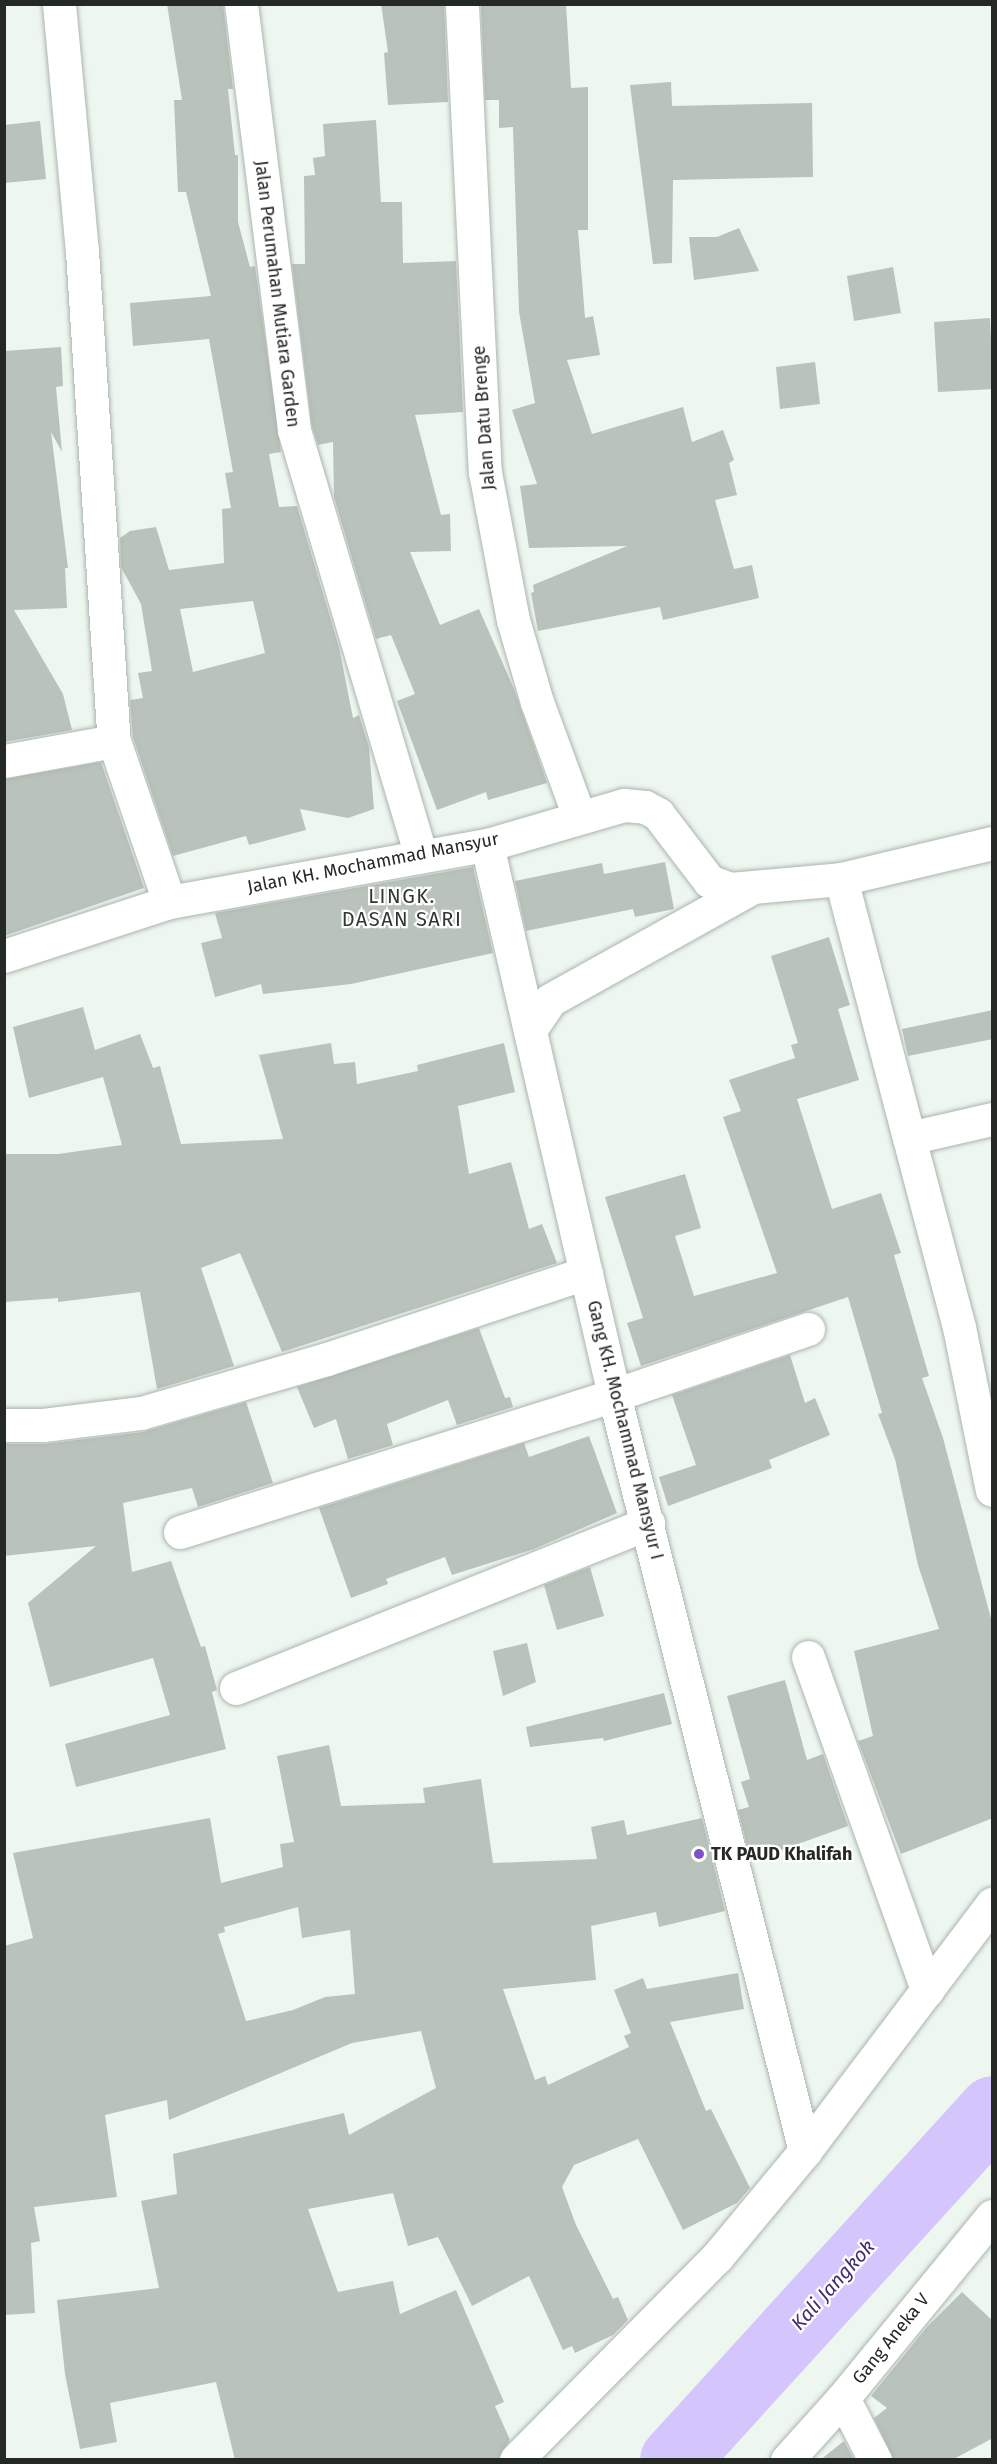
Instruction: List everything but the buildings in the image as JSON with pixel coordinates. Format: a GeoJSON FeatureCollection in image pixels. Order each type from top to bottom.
{"type":"FeatureCollection","features":[{"type":"Feature","properties":{"kind":"street"},"geometry":{"type":"LineString","coordinates":[[59,4],[83,262],[114,741],[169,902]]}},
{"type":"Feature","properties":{"kind":"street","name":"Jalan Perumahan Mutiara Garden"},"geometry":{"type":"LineString","coordinates":[[241,4],[294,430],[420,854]]}},
{"type":"Feature","properties":{"kind":"street","name":"Jalan Datu Brenge"},"geometry":{"type":"LineString","coordinates":[[462,6],[486,472],[513,620],[537,702],[579,816]]}},
{"type":"Feature","properties":{"kind":"street"},"geometry":{"type":"LineString","coordinates":[[4,761],[114,741]]}},
{"type":"Feature","properties":{"kind":"street","name":"Jalan KH. Mochammad Mansyur"},"geometry":{"type":"LineString","coordinates":[[4,956],[169,902],[420,854],[487,845],[579,816],[624,805],[645,807],[664,819],[713,884],[730,889],[842,879],[993,843]]}},
{"type":"Feature","properties":{"kind":"street","name":"Gang KH. Mochammad Mansyur I"},"geometry":{"type":"LineString","coordinates":[[487,845],[614,1395],[805,2151]]}},
{"type":"Feature","properties":{"kind":"street"},"geometry":{"type":"LineString","coordinates":[[842,879],[959,1327],[993,1490]]}},
{"type":"Feature","properties":{"kind":"street"},"geometry":{"type":"LineString","coordinates":[[530,1030],[550,1000],[751,888]]}},
{"type":"Feature","properties":{"kind":"street"},"geometry":{"type":"LineString","coordinates":[[909,1138],[993,1119]]}},
{"type":"Feature","properties":{"kind":"street"},"geometry":{"type":"LineString","coordinates":[[4,1425],[43,1425],[141,1413],[327,1359],[586,1273]]}},
{"type":"Feature","properties":{"kind":"street"},"geometry":{"type":"LineString","coordinates":[[959,1327],[993,1366]]}},
{"type":"Feature","properties":{"kind":"street"},"geometry":{"type":"LineString","coordinates":[[180,1532],[614,1395],[808,1329]]}},
{"type":"Feature","properties":{"kind":"street"},"geometry":{"type":"LineString","coordinates":[[236,1688],[648,1523]]}},
{"type":"Feature","properties":{"kind":"street"},"geometry":{"type":"LineString","coordinates":[[808,1657],[927,1990]]}},
{"type":"Feature","properties":{"kind":"street"},"geometry":{"type":"LineString","coordinates":[[516,2460],[717,2257],[805,2151],[993,1904]]}},
{"type":"Feature","properties":{"kind":"street","name":"Gang Aneka V"},"geometry":{"type":"LineString","coordinates":[[787,2460],[843,2398],[990,2223]]}},
{"type":"Feature","properties":{"kind":"street"},"geometry":{"type":"LineString","coordinates":[[843,2398],[875,2460]]}},
{"type":"Feature","properties":{"kind":"waterway","name":"Kali Jangkok"},"geometry":{"type":"LineString","coordinates":[[674,2460],[992,2110]]}},
{"type":"Feature","properties":{"kind":"place","name":"TK PAUD Khalifah"},"geometry":{"type":"Point","coordinates":[699,1854]}},
{"type":"Feature","properties":{"kind":"district","name":"LINGK. DASAN SARI"},"geometry":{"type":"Point","coordinates":[402,908]}}]}
